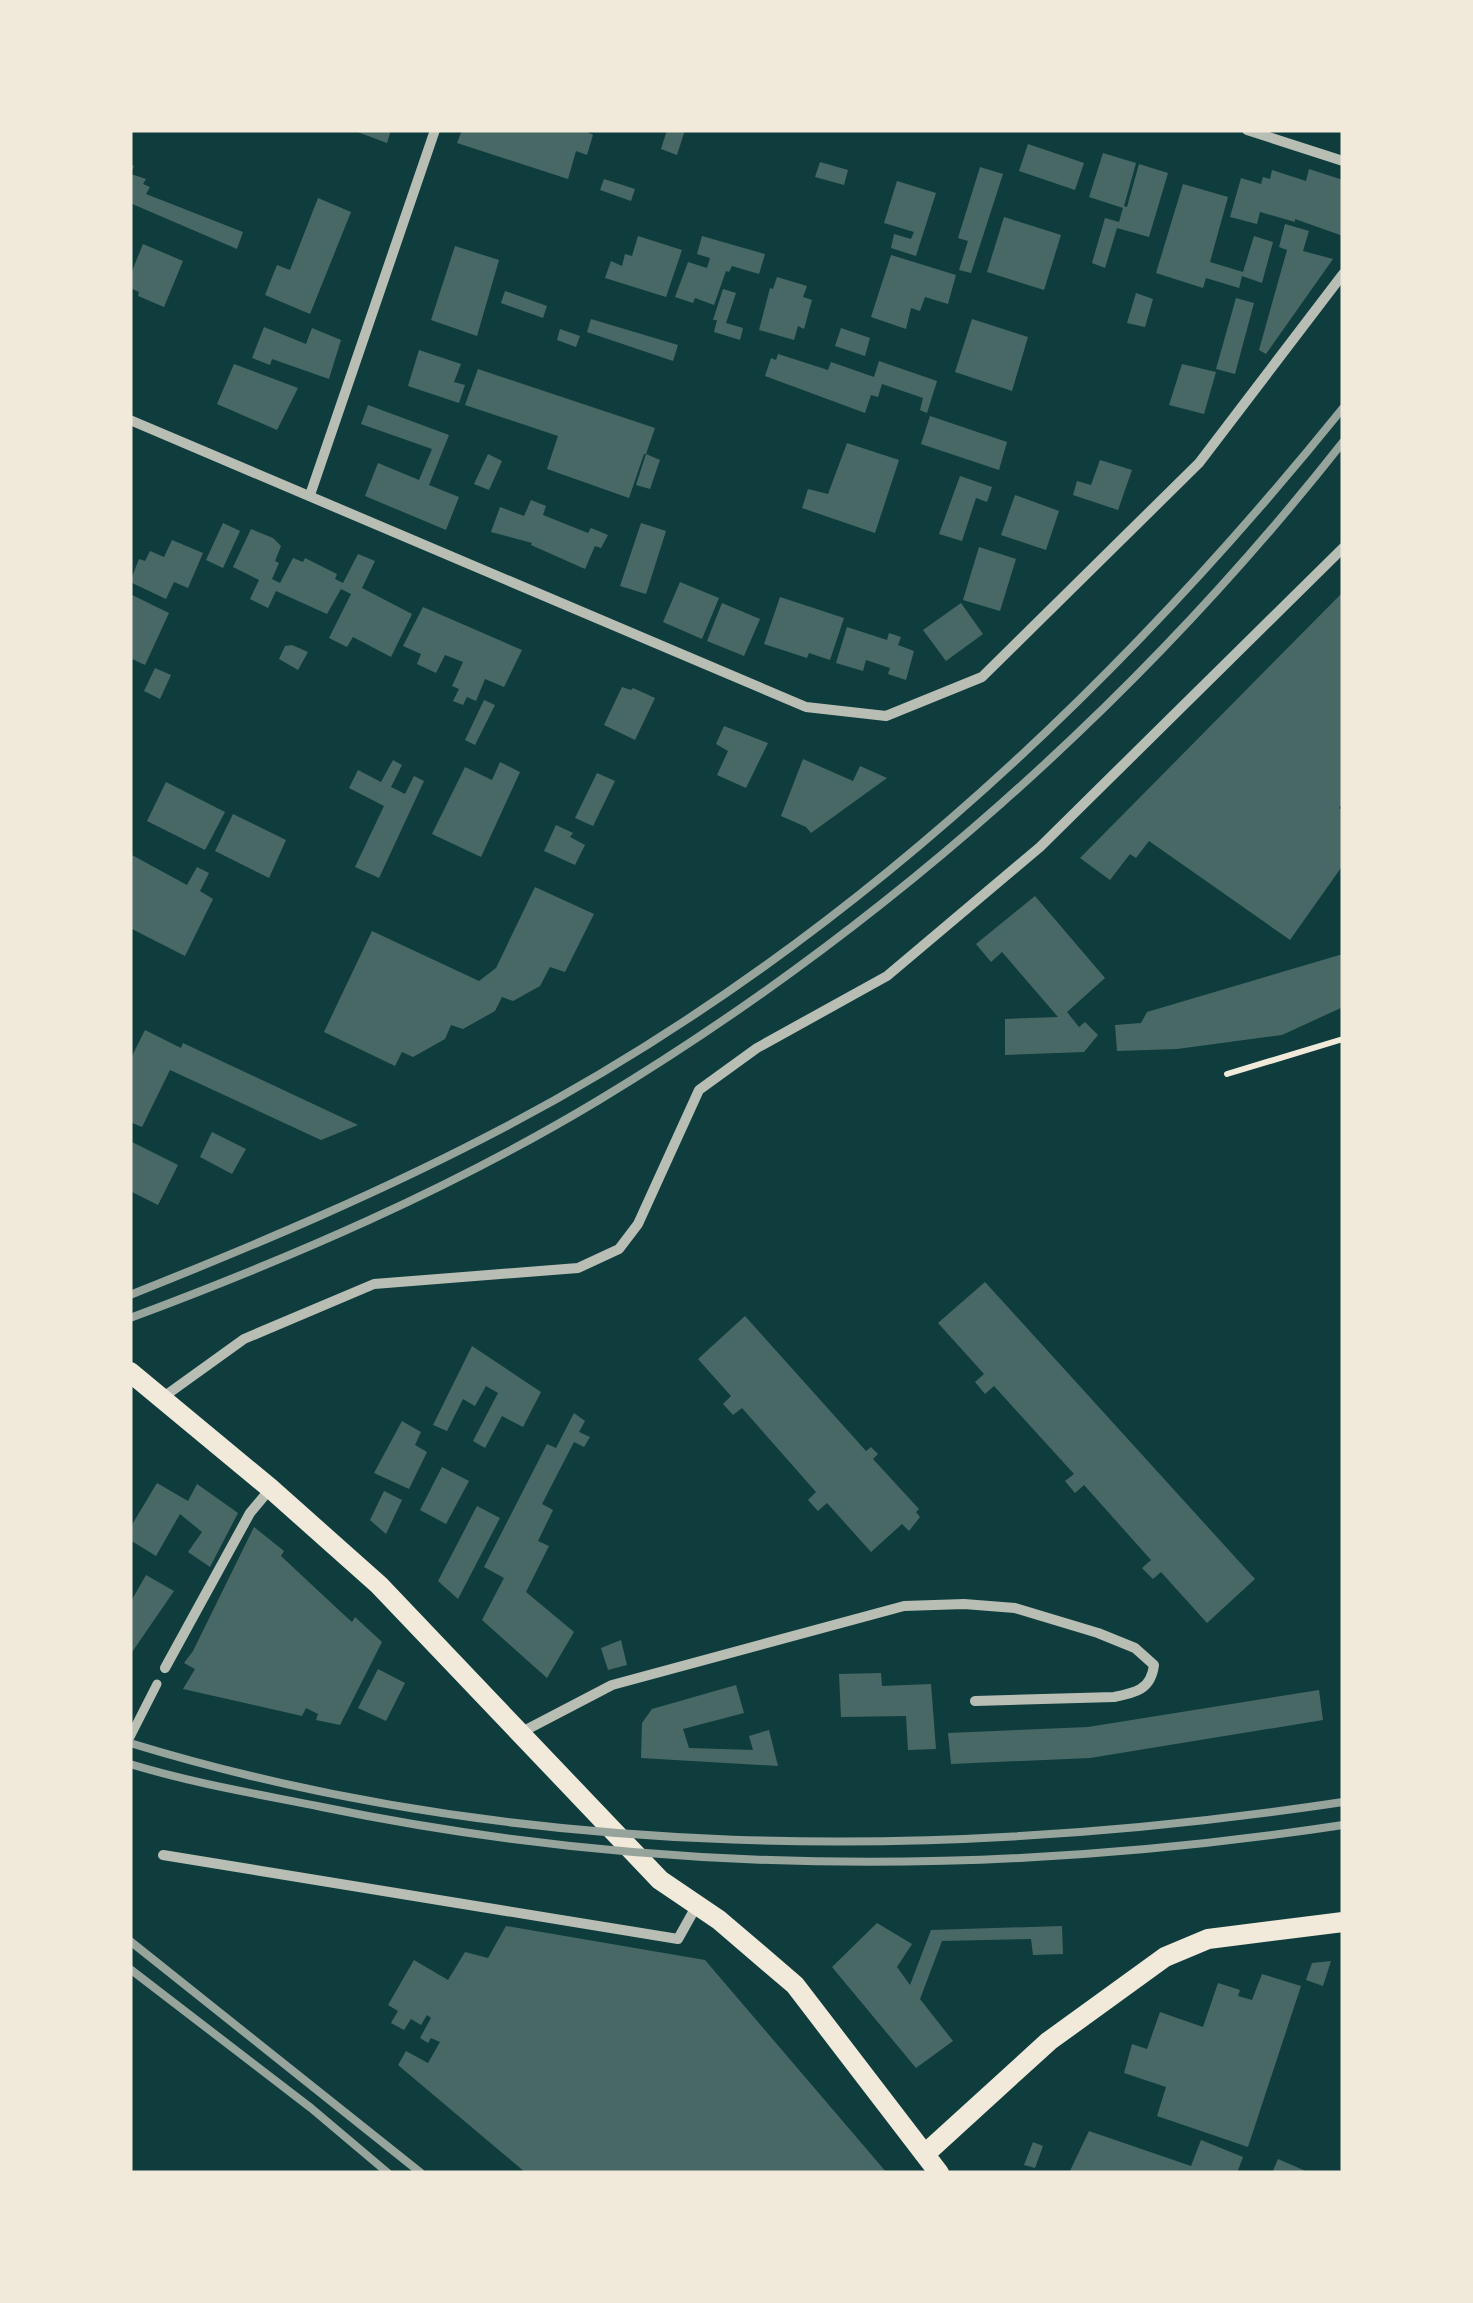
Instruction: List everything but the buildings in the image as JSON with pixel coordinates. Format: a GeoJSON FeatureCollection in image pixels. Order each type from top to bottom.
{"type":"FeatureCollection","features":[{"type":"Feature","properties":{"kind":"main road"},"geometry":{"type":"LineString","coordinates":[[130,1372],[270,1488],[379,1586],[660,1880],[795,1985],[939,2173]]}},
{"type":"Feature","properties":{"kind":"main road"},"geometry":{"type":"LineString","coordinates":[[925,2154],[1049,2042],[1165,1957],[1208,1939],[1343,1922]]}},
{"type":"Feature","properties":{"kind":"street"},"geometry":{"type":"LineString","coordinates":[[310,495],[435,130]]}},
{"type":"Feature","properties":{"kind":"street"},"geometry":{"type":"LineString","coordinates":[[1247,130],[1343,161]]}},
{"type":"Feature","properties":{"kind":"street"},"geometry":{"type":"LineString","coordinates":[[130,436],[133,422],[806,707],[886,716],[982,678],[1199,463],[1343,274]]}},
{"type":"Feature","properties":{"kind":"street"},"geometry":{"type":"LineString","coordinates":[[162,1398],[244,1338],[374,1284],[578,1268],[618,1249],[638,1224],[698,1090],[757,1048],[887,976],[1040,848],[1343,548]]}},
{"type":"Feature","properties":{"kind":"street"},"geometry":{"type":"LineString","coordinates":[[165,1668],[250,1514],[270,1488]]}},
{"type":"Feature","properties":{"kind":"street"},"geometry":{"type":"LineString","coordinates":[[519,1734],[612,1685],[904,1606],[964,1604],[1016,1608],[1135,1648],[1154,1665],[1153,1675],[1144,1688],[1132,1694],[975,1700]]}},
{"type":"Feature","properties":{"kind":"street"},"geometry":{"type":"LineString","coordinates":[[130,1737],[157,1684]]}},
{"type":"Feature","properties":{"kind":"street"},"geometry":{"type":"LineString","coordinates":[[163,1856],[678,1939],[697,1905]]}},
{"type":"Feature","properties":{"kind":"path"},"geometry":{"type":"LineString","coordinates":[[1227,1074],[1343,1039]]}},
{"type":"Feature","properties":{"kind":"railway"},"geometry":{"type":"LineString","coordinates":[[130,1295],[320,1216],[461,1150],[628,1057],[743,981],[854,898],[961,810],[1063,716],[1161,617],[1343,408]]}},
{"type":"Feature","properties":{"kind":"railway"},"geometry":{"type":"LineString","coordinates":[[130,1318],[310,1246],[486,1163],[599,1100],[806,961],[905,885],[1093,719],[1264,538],[1343,442]]}},
{"type":"Feature","properties":{"kind":"railway"},"geometry":{"type":"LineString","coordinates":[[130,1743],[277,1782],[428,1811],[580,1830],[733,1840],[886,1841],[1040,1835],[1192,1822],[1343,1802]]}},
{"type":"Feature","properties":{"kind":"railway"},"geometry":{"type":"LineString","coordinates":[[130,1764],[225,1788],[449,1830],[576,1847],[704,1857],[831,1862],[959,1861],[1087,1854],[1343,1825]]}},
{"type":"Feature","properties":{"kind":"railway"},"geometry":{"type":"LineString","coordinates":[[130,1941],[421,2173]]}},
{"type":"Feature","properties":{"kind":"railway"},"geometry":{"type":"LineString","coordinates":[[130,1969],[311,2108],[388,2173]]}}]}
